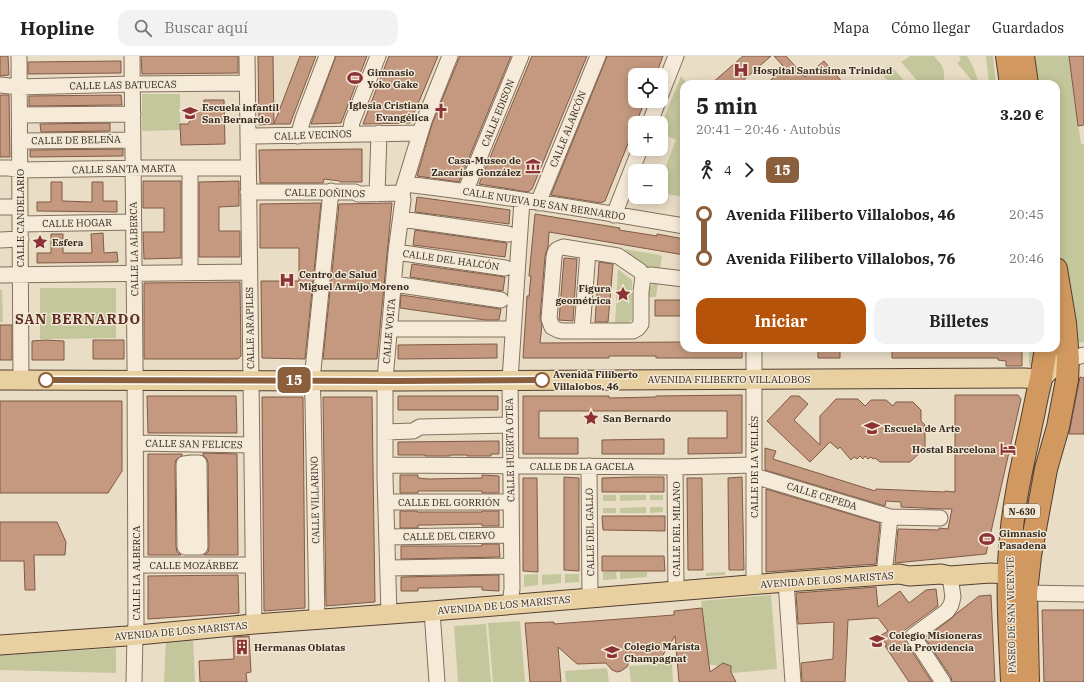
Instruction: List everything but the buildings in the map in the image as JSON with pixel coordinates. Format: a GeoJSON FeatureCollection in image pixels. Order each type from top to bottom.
{"type":"FeatureCollection","features":[{"type":"Feature","properties":{"kind":"highway"},"geometry":{"type":"LineString","coordinates":[[1007,56],[1010,80]]}},
{"type":"Feature","properties":{"kind":"highway"},"geometry":{"type":"LineString","coordinates":[[1023,56],[1026,80]]}},
{"type":"Feature","properties":{"kind":"highway","name":"PASEO DE SAN VICENTE"},"geometry":{"type":"LineString","coordinates":[[1012,682],[1019,574],[1058,427],[1067,380],[1076,357],[1065,323],[1060,293]]}},
{"type":"Feature","properties":{"kind":"highway","name":"PASEO DE SAN VICENTE"},"geometry":{"type":"LineString","coordinates":[[1028,682],[1019,574],[1011,537],[1014,511],[1045,352]]}},
{"type":"Feature","properties":{"kind":"highway","name":"PASEO DE SAN VICENTE"},"geometry":{"type":"LineString","coordinates":[[1041,379],[1050,407],[1046,470]]}},
{"type":"Feature","properties":{"kind":"main road"},"geometry":{"type":"LineString","coordinates":[[1041,379],[1054,366],[1076,357]]}},
{"type":"Feature","properties":{"kind":"main road","name":"AVENIDA FILIBERTO VILLALOBOS"},"geometry":{"type":"LineString","coordinates":[[0,380],[1041,379]]}},
{"type":"Feature","properties":{"kind":"main road","name":"AVENIDA DE LOS MARISTAS"},"geometry":{"type":"LineString","coordinates":[[0,645],[884,575],[899,574],[909,576],[941,574],[950,576],[990,572],[1019,574]]}},
{"type":"Feature","properties":{"kind":"street","name":"CALLE CANDELARIO"},"geometry":{"type":"LineString","coordinates":[[19,56],[21,380]]}},
{"type":"Feature","properties":{"kind":"street","name":"CALLE LA ALBERCA"},"geometry":{"type":"LineString","coordinates":[[132,56],[136,565],[134,682]]}},
{"type":"Feature","properties":{"kind":"street","name":"CALLE ARAPILES"},"geometry":{"type":"LineString","coordinates":[[246,56],[254,624]]}},
{"type":"Feature","properties":{"kind":"street"},"geometry":{"type":"LineString","coordinates":[[298,136],[327,56]]}},
{"type":"Feature","properties":{"kind":"street"},"geometry":{"type":"LineString","coordinates":[[350,134],[352,122],[378,56]]}},
{"type":"Feature","properties":{"kind":"street","name":"CALLE VOLTA"},"geometry":{"type":"LineString","coordinates":[[389,614],[385,465],[385,380],[396,252],[404,188],[420,132],[450,56]]}},
{"type":"Feature","properties":{"kind":"street","name":"CALLE EDISON"},"geometry":{"type":"LineString","coordinates":[[465,192],[521,56]]}},
{"type":"Feature","properties":{"kind":"street","name":"CALLE ALARCÓN"},"geometry":{"type":"LineString","coordinates":[[538,203],[598,56]]}},
{"type":"Feature","properties":{"kind":"street"},"geometry":{"type":"LineString","coordinates":[[668,76],[676,56]]}},
{"type":"Feature","properties":{"kind":"street","name":"CALLE LAS BATUECAS"},"geometry":{"type":"LineString","coordinates":[[0,85],[19,87],[247,83]]}},
{"type":"Feature","properties":{"kind":"street"},"geometry":{"type":"LineString","coordinates":[[20,115],[133,114]]}},
{"type":"Feature","properties":{"kind":"street","name":"CALLE VECINOS"},"geometry":{"type":"LineString","coordinates":[[248,136],[420,132]]}},
{"type":"Feature","properties":{"kind":"street"},"geometry":{"type":"LineString","coordinates":[[377,194],[379,133]]}},
{"type":"Feature","properties":{"kind":"street","name":"CALLE DE BELEÑA"},"geometry":{"type":"LineString","coordinates":[[20,141],[133,140]]}},
{"type":"Feature","properties":{"kind":"street"},"geometry":{"type":"LineString","coordinates":[[614,215],[637,156]]}},
{"type":"Feature","properties":{"kind":"street","name":"CALLE SANTA MARTA"},"geometry":{"type":"LineString","coordinates":[[0,168],[20,170],[248,168]]}},
{"type":"Feature","properties":{"kind":"street"},"geometry":{"type":"LineString","coordinates":[[190,168],[190,273]]}},
{"type":"Feature","properties":{"kind":"street","name":"CALLE NUEVA DE SAN BERNARDO"},"geometry":{"type":"LineString","coordinates":[[404,188],[465,192],[680,225]]}},
{"type":"Feature","properties":{"kind":"street","name":"CALLE DOÑINOS"},"geometry":{"type":"LineString","coordinates":[[248,192],[355,192],[358,194],[377,194],[404,188]]}},
{"type":"Feature","properties":{"kind":"street","name":"CALLE VILLARINO"},"geometry":{"type":"LineString","coordinates":[[317,620],[312,380],[331,192]]}},
{"type":"Feature","properties":{"kind":"street","name":"CALLE HUERTA OTEA"},"geometry":{"type":"LineString","coordinates":[[510,604],[512,589],[512,566],[510,380],[522,200]]}},
{"type":"Feature","properties":{"kind":"street"},"geometry":{"type":"LineString","coordinates":[[0,207],[20,207]]}},
{"type":"Feature","properties":{"kind":"street"},"geometry":{"type":"LineString","coordinates":[[401,219],[508,234]]}},
{"type":"Feature","properties":{"kind":"street","name":"CALLE HOGAR"},"geometry":{"type":"LineString","coordinates":[[0,240],[21,232],[133,222]]}},
{"type":"Feature","properties":{"kind":"street"},"geometry":{"type":"LineString","coordinates":[[563,247],[588,251],[618,256],[640,272],[643,276],[641,324],[638,328],[633,331],[558,330],[550,324],[549,319],[556,249],[563,247]]}},
{"type":"Feature","properties":{"kind":"street"},"geometry":{"type":"LineString","coordinates":[[582,331],[588,251]]}},
{"type":"Feature","properties":{"kind":"street","name":"CALLE DEL HALCÓN"},"geometry":{"type":"LineString","coordinates":[[396,252],[505,268]]}},
{"type":"Feature","properties":{"kind":"street"},"geometry":{"type":"LineString","coordinates":[[0,275],[21,276],[249,272]]}},
{"type":"Feature","properties":{"kind":"street"},"geometry":{"type":"LineString","coordinates":[[643,276],[652,275],[680,278]]}},
{"type":"Feature","properties":{"kind":"street"},"geometry":{"type":"LineString","coordinates":[[394,284],[502,300]]}},
{"type":"Feature","properties":{"kind":"street"},"geometry":{"type":"LineString","coordinates":[[389,329],[513,329]]}},
{"type":"Feature","properties":{"kind":"street","name":"CALLE DE LA VELLÉS"},"geometry":{"type":"LineString","coordinates":[[754,352],[754,585]]}},
{"type":"Feature","properties":{"kind":"street"},"geometry":{"type":"LineString","coordinates":[[385,432],[413,431],[420,427],[510,425]]}},
{"type":"Feature","properties":{"kind":"street","name":"CALLE SAN FELICES"},"geometry":{"type":"LineString","coordinates":[[135,443],[252,444]]}},
{"type":"Feature","properties":{"kind":"street"},"geometry":{"type":"LineString","coordinates":[[192,463],[199,463],[200,547],[185,547],[184,464],[192,463]]}},
{"type":"Feature","properties":{"kind":"street","name":"CALLE DE LA GACELA"},"geometry":{"type":"LineString","coordinates":[[385,465],[675,467],[754,470]]}},
{"type":"Feature","properties":{"kind":"street","name":"CALLE DEL GALLO"},"geometry":{"type":"LineString","coordinates":[[589,466],[590,599]]}},
{"type":"Feature","properties":{"kind":"street","name":"CALLE DEL MILANO"},"geometry":{"type":"LineString","coordinates":[[675,467],[676,592]]}},
{"type":"Feature","properties":{"kind":"street","name":"CALLE CEPEDA"},"geometry":{"type":"LineString","coordinates":[[754,470],[890,517],[940,518]]}},
{"type":"Feature","properties":{"kind":"street","name":"CALLE DEL GORRIÓN"},"geometry":{"type":"LineString","coordinates":[[386,502],[511,502]]}},
{"type":"Feature","properties":{"kind":"street"},"geometry":{"type":"LineString","coordinates":[[884,575],[890,517]]}},
{"type":"Feature","properties":{"kind":"street","name":"CALLE DEL CIERVO"},"geometry":{"type":"LineString","coordinates":[[387,537],[511,535]]}},
{"type":"Feature","properties":{"kind":"street","name":"CALLE MOZÁRBEZ"},"geometry":{"type":"LineString","coordinates":[[136,565],[253,565]]}},
{"type":"Feature","properties":{"kind":"street"},"geometry":{"type":"LineString","coordinates":[[388,568],[512,566]]}},
{"type":"Feature","properties":{"kind":"street"},"geometry":{"type":"LineString","coordinates":[[1019,574],[1084,594]]}},
{"type":"Feature","properties":{"kind":"street"},"geometry":{"type":"LineString","coordinates":[[943,682],[913,636],[947,611],[951,605],[953,597],[950,576]]}},
{"type":"Feature","properties":{"kind":"street"},"geometry":{"type":"LineString","coordinates":[[786,582],[794,682]]}},
{"type":"Feature","properties":{"kind":"street"},"geometry":{"type":"LineString","coordinates":[[432,611],[437,682]]}},
{"type":"Feature","properties":{"kind":"green space"},"geometry":{"type":"Polygon","coordinates":[[[910,56],[934,56],[943,68],[944,80],[917,80],[901,62],[910,56]]]}},
{"type":"Feature","properties":{"kind":"green space"},"geometry":{"type":"Polygon","coordinates":[[[959,56],[967,56],[978,80],[972,80],[957,63],[961,60],[959,56]]]}},
{"type":"Feature","properties":{"kind":"green space"},"geometry":{"type":"Polygon","coordinates":[[[986,56],[993,56],[996,80],[989,80],[986,56]]]}},
{"type":"Feature","properties":{"kind":"green space"},"geometry":{"type":"Polygon","coordinates":[[[1028,56],[1069,56],[1081,144],[1084,144],[1084,342],[1080,343],[1073,337],[1060,253],[1060,80],[1035,80],[1028,56]]]}},
{"type":"Feature","properties":{"kind":"green space"},"geometry":{"type":"Polygon","coordinates":[[[890,65],[903,80],[887,80],[880,72],[890,65]]]}},
{"type":"Feature","properties":{"kind":"green space"},"geometry":{"type":"Polygon","coordinates":[[[681,76],[684,80],[680,80],[680,196],[668,194],[668,164],[667,164],[676,140],[668,136],[668,116],[665,116],[681,76]]]}},
{"type":"Feature","properties":{"kind":"green space"},"geometry":{"type":"Polygon","coordinates":[[[142,94],[180,94],[180,130],[142,131],[142,94]]]}},
{"type":"Feature","properties":{"kind":"green space"},"geometry":{"type":"Polygon","coordinates":[[[624,249],[660,255],[662,257],[660,269],[644,267],[624,249]]]}},
{"type":"Feature","properties":{"kind":"green space"},"geometry":{"type":"Polygon","coordinates":[[[618,269],[632,280],[632,319],[625,323],[615,323],[618,269]]]}},
{"type":"Feature","properties":{"kind":"green space"},"geometry":{"type":"Polygon","coordinates":[[[655,283],[658,283],[656,297],[648,297],[650,287],[655,283]]]}},
{"type":"Feature","properties":{"kind":"green space"},"geometry":{"type":"Polygon","coordinates":[[[40,288],[116,288],[116,338],[40,339],[40,288]]]}},
{"type":"Feature","properties":{"kind":"green space"},"geometry":{"type":"Polygon","coordinates":[[[0,290],[2,290],[3,322],[0,322],[0,290]]]}},
{"type":"Feature","properties":{"kind":"green space"},"geometry":{"type":"Polygon","coordinates":[[[1029,352],[1038,352],[1033,363],[1029,366],[1029,352]]]}},
{"type":"Feature","properties":{"kind":"green space"},"geometry":{"type":"Polygon","coordinates":[[[603,495],[616,495],[616,501],[603,501],[603,495]]]}},
{"type":"Feature","properties":{"kind":"green space"},"geometry":{"type":"Polygon","coordinates":[[[620,495],[646,495],[646,500],[620,501],[620,495]]]}},
{"type":"Feature","properties":{"kind":"green space"},"geometry":{"type":"Polygon","coordinates":[[[650,495],[663,495],[663,500],[650,500],[650,495]]]}},
{"type":"Feature","properties":{"kind":"green space"},"geometry":{"type":"Polygon","coordinates":[[[646,507],[646,513],[620,513],[620,508],[646,507]]]}},
{"type":"Feature","properties":{"kind":"green space"},"geometry":{"type":"Polygon","coordinates":[[[650,507],[663,507],[663,512],[650,513],[650,507]]]}},
{"type":"Feature","properties":{"kind":"green space"},"geometry":{"type":"Polygon","coordinates":[[[603,508],[616,508],[616,513],[603,513],[603,508]]]}},
{"type":"Feature","properties":{"kind":"green space"},"geometry":{"type":"Polygon","coordinates":[[[603,572],[616,572],[617,579],[603,580],[603,572]]]}},
{"type":"Feature","properties":{"kind":"green space"},"geometry":{"type":"Polygon","coordinates":[[[620,572],[647,572],[647,577],[620,579],[620,572]]]}},
{"type":"Feature","properties":{"kind":"green space"},"geometry":{"type":"Polygon","coordinates":[[[725,572],[725,575],[706,576],[706,573],[725,572]]]}},
{"type":"Feature","properties":{"kind":"green space"},"geometry":{"type":"Polygon","coordinates":[[[538,574],[538,585],[524,587],[524,575],[538,574]]]}},
{"type":"Feature","properties":{"kind":"green space"},"geometry":{"type":"Polygon","coordinates":[[[561,574],[561,583],[542,585],[542,575],[561,574]]]}},
{"type":"Feature","properties":{"kind":"green space"},"geometry":{"type":"Polygon","coordinates":[[[565,574],[579,574],[579,582],[565,583],[565,574]]]}},
{"type":"Feature","properties":{"kind":"green space"},"geometry":{"type":"Polygon","coordinates":[[[771,595],[777,669],[732,673],[731,666],[723,663],[718,666],[709,664],[701,601],[771,595]]]}},
{"type":"Feature","properties":{"kind":"green space"},"geometry":{"type":"Polygon","coordinates":[[[520,621],[525,682],[493,682],[488,623],[520,621]]]}},
{"type":"Feature","properties":{"kind":"green space"},"geometry":{"type":"Polygon","coordinates":[[[486,624],[491,682],[458,682],[454,626],[486,624]]]}},
{"type":"Feature","properties":{"kind":"green space"},"geometry":{"type":"Polygon","coordinates":[[[193,639],[195,682],[164,682],[166,641],[193,639]]]}},
{"type":"Feature","properties":{"kind":"green space"},"geometry":{"type":"Polygon","coordinates":[[[116,648],[116,673],[0,670],[0,655],[116,648]]]}},
{"type":"Feature","properties":{"kind":"green space"},"geometry":{"type":"Polygon","coordinates":[[[672,663],[673,682],[631,682],[629,666],[672,663]]]}},
{"type":"Feature","properties":{"kind":"green space"},"geometry":{"type":"Polygon","coordinates":[[[607,668],[609,682],[566,682],[565,671],[607,668]]]}},
{"type":"Feature","properties":{"kind":"bus line","name":"15"},"geometry":{"type":"LineString","coordinates":[[46,380],[542,380]]}},
{"type":"Feature","properties":{"kind":"place","name":"Hospital Santísima Trinidad"},"geometry":{"type":"Point","coordinates":[741,70]}},
{"type":"Feature","properties":{"kind":"place","name":"Gimnasio Yoko Gake"},"geometry":{"type":"Point","coordinates":[355,78]}},
{"type":"Feature","properties":{"kind":"place","name":"Iglesia Cristiana Evangélica"},"geometry":{"type":"Point","coordinates":[441,111]}},
{"type":"Feature","properties":{"kind":"place","name":"Escuela infantil San Bernardo"},"geometry":{"type":"Point","coordinates":[190,113]}},
{"type":"Feature","properties":{"kind":"place","name":"Casa-Museo de Zacarías González"},"geometry":{"type":"Point","coordinates":[533,166]}},
{"type":"Feature","properties":{"kind":"place","name":"Esfera"},"geometry":{"type":"Point","coordinates":[40,242]}},
{"type":"Feature","properties":{"kind":"place","name":"Centro de Salud Miguel Armijo Moreno"},"geometry":{"type":"Point","coordinates":[287,280]}},
{"type":"Feature","properties":{"kind":"place","name":"Figura geométrica"},"geometry":{"type":"Point","coordinates":[623,294]}},
{"type":"Feature","properties":{"kind":"place","name":"Avenida Filiberto Villalobos, 46"},"geometry":{"type":"Point","coordinates":[542,380]}},
{"type":"Feature","properties":{"kind":"place","name":"San Bernardo"},"geometry":{"type":"Point","coordinates":[591,418]}},
{"type":"Feature","properties":{"kind":"place","name":"Escuela de Arte"},"geometry":{"type":"Point","coordinates":[872,428]}},
{"type":"Feature","properties":{"kind":"place","name":"Hostal Barcelona"},"geometry":{"type":"Point","coordinates":[1008,449]}},
{"type":"Feature","properties":{"kind":"place","name":"Gimnasio Pasadena"},"geometry":{"type":"Point","coordinates":[987,539]}},
{"type":"Feature","properties":{"kind":"place","name":"Colegio Misioneras de la Providencia"},"geometry":{"type":"Point","coordinates":[877,641]}},
{"type":"Feature","properties":{"kind":"place","name":"Hermanas Oblatas"},"geometry":{"type":"Point","coordinates":[242,647]}},
{"type":"Feature","properties":{"kind":"place","name":"Colegio Marista Champagnat"},"geometry":{"type":"Point","coordinates":[612,652]}},
{"type":"Feature","properties":{"kind":"district","name":"SAN BERNARDO"},"geometry":{"type":"Point","coordinates":[78,319]}}]}
